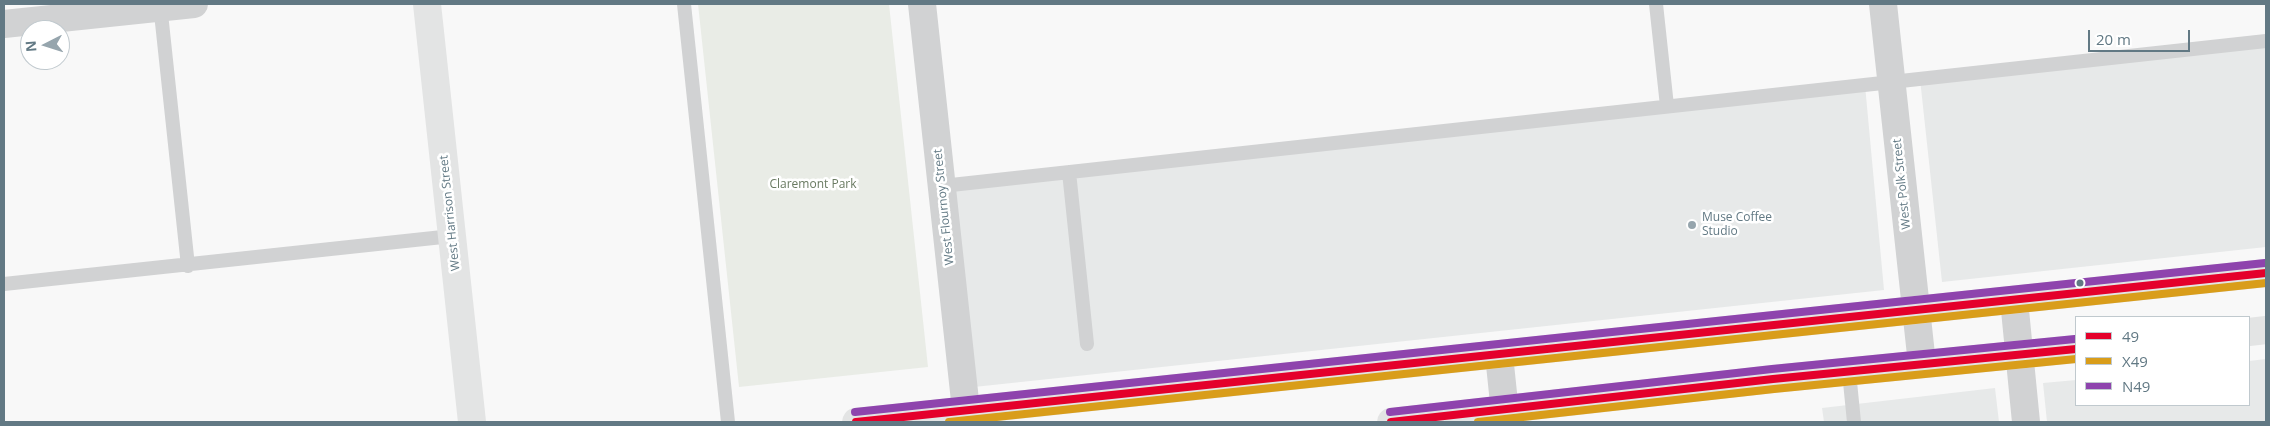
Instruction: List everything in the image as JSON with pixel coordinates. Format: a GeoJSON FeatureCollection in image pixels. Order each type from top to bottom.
{"type":"FeatureCollection","features":[{"type":"Feature","properties":{"kind":"main road","name":"West Harrison Street"},"geometry":{"type":"LineString","coordinates":[[427,4],[472,422]]}},
{"type":"Feature","properties":{"kind":"main road"},"geometry":{"type":"LineString","coordinates":[[856,422],[2266,273]]}},
{"type":"Feature","properties":{"kind":"main road"},"geometry":{"type":"LineString","coordinates":[[2250,332],[2266,330]]}},
{"type":"Feature","properties":{"kind":"main road"},"geometry":{"type":"LineString","coordinates":[[1391,422],[1506,416],[1849,372],[2075,349]]}},
{"type":"Feature","properties":{"kind":"street"},"geometry":{"type":"LineString","coordinates":[[4,24],[160,6],[194,4]]}},
{"type":"Feature","properties":{"kind":"street","name":"West Flournoy Street"},"geometry":{"type":"LineString","coordinates":[[922,4],[966,410]]}},
{"type":"Feature","properties":{"kind":"street","name":"West Polk Street"},"geometry":{"type":"LineString","coordinates":[[1883,4],[1922,364]]}},
{"type":"Feature","properties":{"kind":"street"},"geometry":{"type":"LineString","coordinates":[[2014,300],[2026,422]]}},
{"type":"Feature","properties":{"kind":"street"},"geometry":{"type":"LineString","coordinates":[[1499,355],[1506,416]]}},
{"type":"Feature","properties":{"kind":"lane"},"geometry":{"type":"LineString","coordinates":[[684,4],[728,422]]}},
{"type":"Feature","properties":{"kind":"lane"},"geometry":{"type":"LineString","coordinates":[[1656,4],[1667,106]]}},
{"type":"Feature","properties":{"kind":"lane"},"geometry":{"type":"LineString","coordinates":[[160,6],[188,266]]}},
{"type":"Feature","properties":{"kind":"lane"},"geometry":{"type":"LineString","coordinates":[[942,186],[2266,41]]}},
{"type":"Feature","properties":{"kind":"lane"},"geometry":{"type":"LineString","coordinates":[[1069,172],[1087,344]]}},
{"type":"Feature","properties":{"kind":"lane"},"geometry":{"type":"LineString","coordinates":[[4,284],[188,266],[452,236]]}},
{"type":"Feature","properties":{"kind":"lane"},"geometry":{"type":"LineString","coordinates":[[1849,372],[1854,422]]}},
{"type":"Feature","properties":{"kind":"shaded area"},"geometry":{"type":"Polygon","coordinates":[[[2266,41],[2266,247],[1942,282],[1920,79],[2266,41]]]}},
{"type":"Feature","properties":{"kind":"shaded area"},"geometry":{"type":"Polygon","coordinates":[[[1865,85],[1884,290],[974,387],[955,185],[1865,85]]]}},
{"type":"Feature","properties":{"kind":"shaded area"},"geometry":{"type":"Polygon","coordinates":[[[2266,359],[2266,422],[2047,422],[2043,383],[2075,380],[2075,406],[2250,406],[2250,361],[2266,359]]]}},
{"type":"Feature","properties":{"kind":"shaded area"},"geometry":{"type":"Polygon","coordinates":[[[1995,388],[1999,422],[1824,422],[1822,408],[1995,388]]]}},
{"type":"Feature","properties":{"kind":"green space","name":"Claremont Park"},"geometry":{"type":"Polygon","coordinates":[[[698,4],[889,4],[928,367],[739,387],[698,4]]]}},
{"type":"Feature","properties":{"kind":"transit line","name":"N49"},"geometry":{"type":"LineString","coordinates":[[855,412],[2265,263]]}},
{"type":"Feature","properties":{"kind":"transit line","name":"49"},"geometry":{"type":"LineString","coordinates":[[856,422],[2266,273]]}},
{"type":"Feature","properties":{"kind":"transit line","name":"X49"},"geometry":{"type":"LineString","coordinates":[[949,422],[2266,283]]}},
{"type":"Feature","properties":{"kind":"transit line","name":"N49"},"geometry":{"type":"LineString","coordinates":[[1390,412],[1772,369],[2075,339]]}},
{"type":"Feature","properties":{"kind":"transit line","name":"49"},"geometry":{"type":"LineString","coordinates":[[1391,422],[1773,379],[2075,349]]}},
{"type":"Feature","properties":{"kind":"transit line","name":"X49"},"geometry":{"type":"LineString","coordinates":[[1478,422],[1774,389],[2075,359]]}},
{"type":"Feature","properties":{"kind":"place","name":"Muse Coffee Studio"},"geometry":{"type":"Point","coordinates":[1692,225]}}]}
